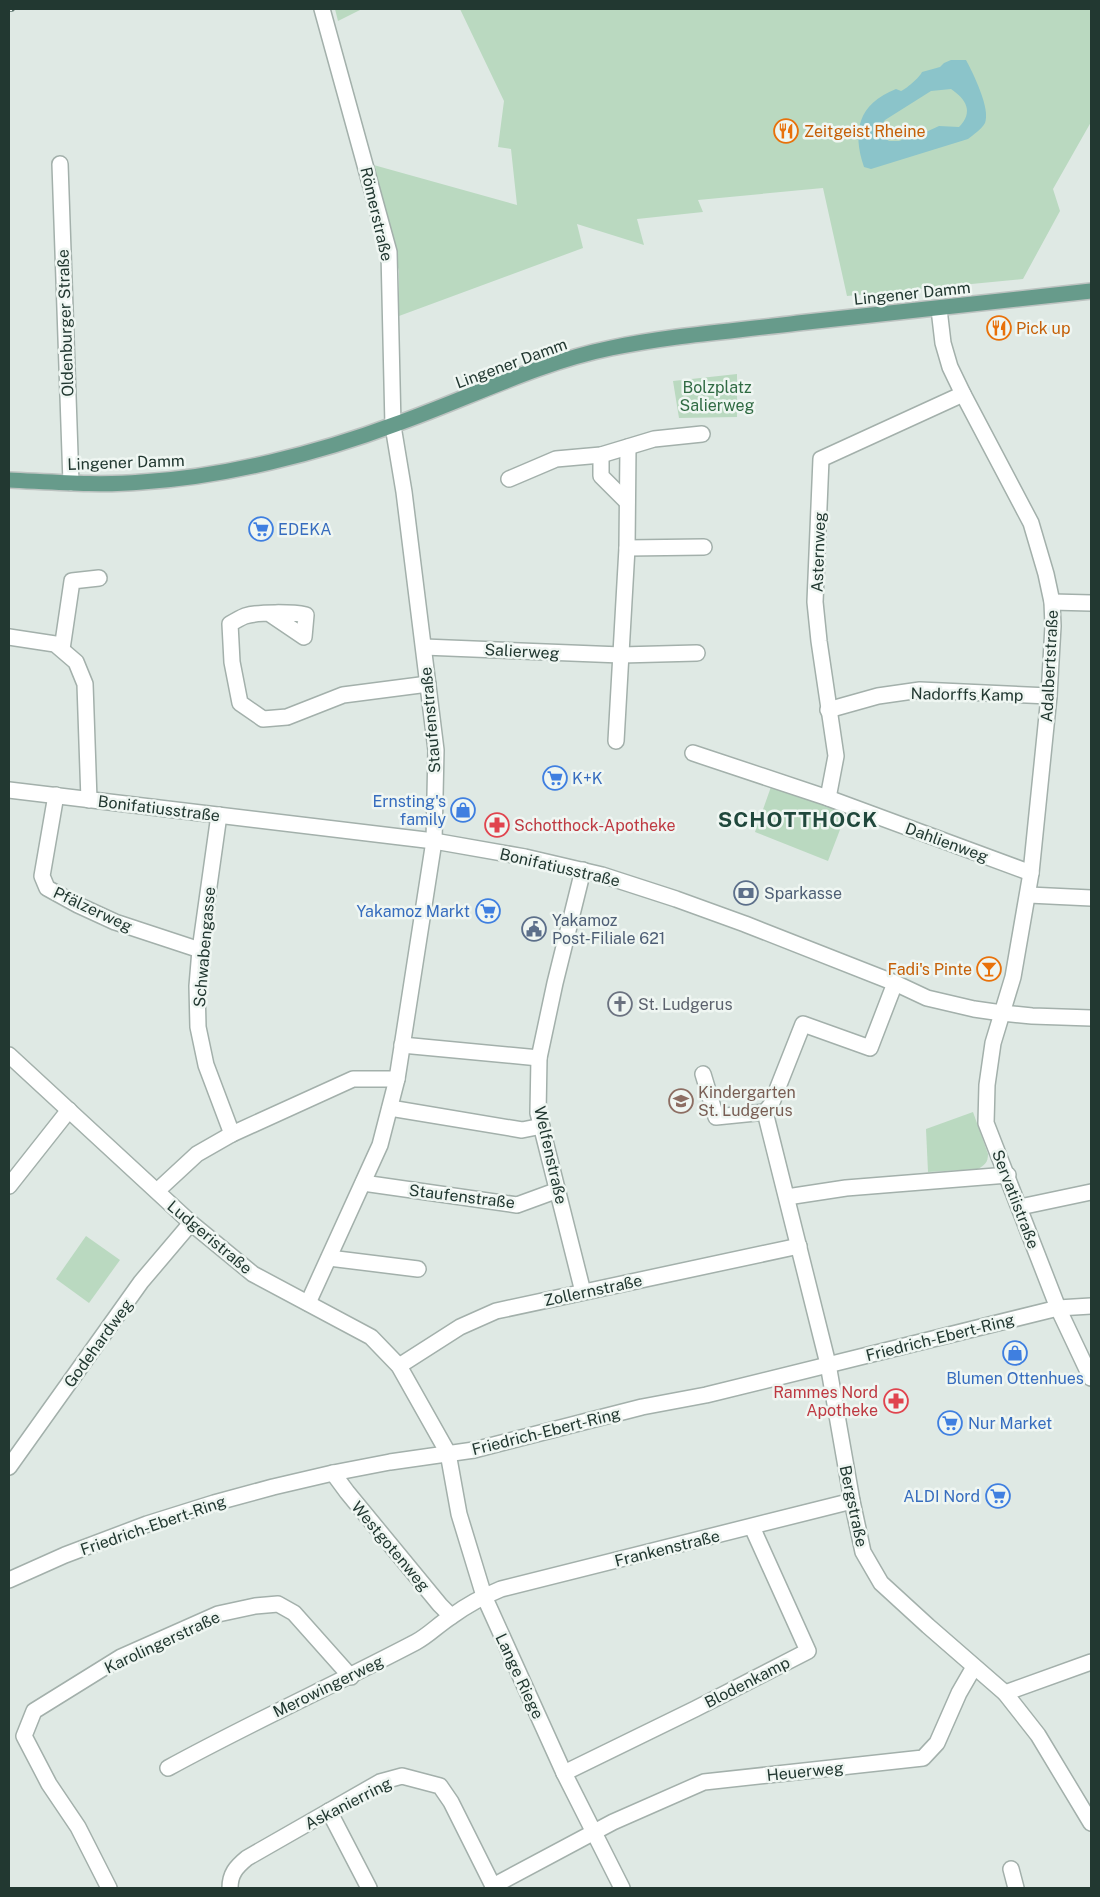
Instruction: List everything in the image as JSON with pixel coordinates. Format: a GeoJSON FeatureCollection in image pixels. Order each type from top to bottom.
{"type":"FeatureCollection","features":[{"type":"Feature","properties":{"kind":"main road","name":"Lingener Damm"},"geometry":{"type":"LineString","coordinates":[[9,480],[71,483],[140,483],[193,477],[260,464],[322,448],[393,426],[468,398],[538,368],[610,348],[697,334],[1091,291]]}},
{"type":"Feature","properties":{"kind":"street","name":"Römerstraße"},"geometry":{"type":"LineString","coordinates":[[322,9],[389,252],[393,426]]}},
{"type":"Feature","properties":{"kind":"street","name":"Oldenburger Straße"},"geometry":{"type":"LineString","coordinates":[[60,164],[71,483]]}},
{"type":"Feature","properties":{"kind":"street","name":"Adalbertstraße"},"geometry":{"type":"LineString","coordinates":[[939,309],[943,343],[950,367],[1031,523],[1052,602],[1053,626],[1049,696],[1032,873],[1013,977],[1002,1013]]}},
{"type":"Feature","properties":{"kind":"street","name":"Asternweg"},"geometry":{"type":"LineString","coordinates":[[828,798],[836,756],[828,710],[815,602],[821,459],[963,394]]}},
{"type":"Feature","properties":{"kind":"street","name":"Staufenstraße"},"geometry":{"type":"LineString","coordinates":[[308,1303],[380,1145],[397,1079],[434,841],[436,750],[404,492],[393,426]]}},
{"type":"Feature","properties":{"kind":"street"},"geometry":{"type":"LineString","coordinates":[[509,479],[556,459],[601,455],[654,439],[702,434]]}},
{"type":"Feature","properties":{"kind":"street"},"geometry":{"type":"LineString","coordinates":[[616,740],[627,548],[628,447]]}},
{"type":"Feature","properties":{"kind":"street"},"geometry":{"type":"LineString","coordinates":[[601,455],[601,476],[627,502]]}},
{"type":"Feature","properties":{"kind":"street"},"geometry":{"type":"LineString","coordinates":[[627,548],[704,547]]}},
{"type":"Feature","properties":{"kind":"street"},"geometry":{"type":"LineString","coordinates":[[62,650],[72,581],[99,578]]}},
{"type":"Feature","properties":{"kind":"street"},"geometry":{"type":"LineString","coordinates":[[1052,602],[1091,603]]}},
{"type":"Feature","properties":{"kind":"street"},"geometry":{"type":"LineString","coordinates":[[270,614],[245,616],[230,624],[232,662],[240,703],[263,718],[287,717],[343,695],[428,684]]}},
{"type":"Feature","properties":{"kind":"street"},"geometry":{"type":"LineString","coordinates":[[9,637],[55,644],[76,662],[85,684],[89,800]]}},
{"type":"Feature","properties":{"kind":"street","name":"Salierweg"},"geometry":{"type":"LineString","coordinates":[[424,647],[621,655],[697,653]]}},
{"type":"Feature","properties":{"kind":"street","name":"Nadorffs Kamp"},"geometry":{"type":"LineString","coordinates":[[828,710],[878,696],[920,690],[1049,696]]}},
{"type":"Feature","properties":{"kind":"street","name":"Dahlienweg"},"geometry":{"type":"LineString","coordinates":[[693,753],[828,798],[1032,873]]}},
{"type":"Feature","properties":{"kind":"street","name":"Bonifatiusstraße"},"geometry":{"type":"LineString","coordinates":[[9,790],[434,841],[525,857],[583,870],[684,902],[895,983],[927,998],[947,1004],[1032,1016],[1091,1018]]}},
{"type":"Feature","properties":{"kind":"street","name":"Pfälzerweg"},"geometry":{"type":"LineString","coordinates":[[56,796],[42,876],[47,888],[78,906],[114,922],[200,950]]}},
{"type":"Feature","properties":{"kind":"street","name":"Schwabengasse"},"geometry":{"type":"LineString","coordinates":[[219,815],[200,950],[198,1027],[206,1065],[232,1134]]}},
{"type":"Feature","properties":{"kind":"street","name":"Welfenstraße"},"geometry":{"type":"LineString","coordinates":[[583,870],[555,983],[539,1058],[538,1113],[583,1292]]}},
{"type":"Feature","properties":{"kind":"street"},"geometry":{"type":"LineString","coordinates":[[1029,895],[1091,898]]}},
{"type":"Feature","properties":{"kind":"street"},"geometry":{"type":"LineString","coordinates":[[703,1074],[716,1117],[765,1112],[771,1105],[803,1024],[870,1048],[895,983]]}},
{"type":"Feature","properties":{"kind":"street","name":"Servatiistraße"},"geometry":{"type":"LineString","coordinates":[[1002,1013],[993,1043],[989,1068],[986,1122],[1058,1308],[1091,1378]]}},
{"type":"Feature","properties":{"kind":"street"},"geometry":{"type":"LineString","coordinates":[[402,1045],[539,1058]]}},
{"type":"Feature","properties":{"kind":"street","name":"Ludgeristraße"},"geometry":{"type":"LineString","coordinates":[[9,1055],[191,1223],[253,1274],[371,1337],[400,1366],[448,1453]]}},
{"type":"Feature","properties":{"kind":"street"},"geometry":{"type":"LineString","coordinates":[[157,1191],[197,1154],[232,1134],[353,1079],[397,1079]]}},
{"type":"Feature","properties":{"kind":"street"},"geometry":{"type":"LineString","coordinates":[[390,1108],[522,1130],[542,1126]]}},
{"type":"Feature","properties":{"kind":"street"},"geometry":{"type":"LineString","coordinates":[[9,1186],[69,1110]]}},
{"type":"Feature","properties":{"kind":"street","name":"Bergstraße"},"geometry":{"type":"LineString","coordinates":[[765,1112],[828,1364],[863,1552],[881,1583],[1005,1693],[1038,1735],[1091,1823]]}},
{"type":"Feature","properties":{"kind":"street"},"geometry":{"type":"LineString","coordinates":[[787,1197],[846,1188],[1008,1175]]}},
{"type":"Feature","properties":{"kind":"street","name":"Staufenstraße"},"geometry":{"type":"LineString","coordinates":[[363,1183],[517,1205],[558,1190]]}},
{"type":"Feature","properties":{"kind":"street"},"geometry":{"type":"LineString","coordinates":[[1020,1207],[1091,1192]]}},
{"type":"Feature","properties":{"kind":"street","name":"Godehardweg"},"geometry":{"type":"LineString","coordinates":[[9,1467],[141,1282],[191,1223]]}},
{"type":"Feature","properties":{"kind":"street","name":"Zollernstraße"},"geometry":{"type":"LineString","coordinates":[[400,1366],[460,1327],[496,1312],[799,1246]]}},
{"type":"Feature","properties":{"kind":"street"},"geometry":{"type":"LineString","coordinates":[[329,1258],[418,1269]]}},
{"type":"Feature","properties":{"kind":"street","name":"Friedrich-Ebert-Ring"},"geometry":{"type":"LineString","coordinates":[[9,1580],[65,1555],[147,1524],[214,1503],[333,1473],[474,1450],[642,1407],[706,1396],[1058,1308],[1091,1306]]}},
{"type":"Feature","properties":{"kind":"street","name":"Lange Riege"},"geometry":{"type":"LineString","coordinates":[[448,1453],[459,1514],[484,1596],[564,1773],[622,1888]]}},
{"type":"Feature","properties":{"kind":"street","name":"Westgotenweg"},"geometry":{"type":"LineString","coordinates":[[333,1473],[346,1492],[434,1598],[452,1616]]}},
{"type":"Feature","properties":{"kind":"street","name":"Frankenstraße"},"geometry":{"type":"LineString","coordinates":[[484,1596],[501,1589],[852,1501]]}},
{"type":"Feature","properties":{"kind":"street","name":"Blodenkamp"},"geometry":{"type":"LineString","coordinates":[[564,1773],[808,1651],[752,1527]]}},
{"type":"Feature","properties":{"kind":"street","name":"Merowingerweg"},"geometry":{"type":"LineString","coordinates":[[168,1768],[229,1735],[351,1677],[426,1636],[452,1616],[484,1596]]}},
{"type":"Feature","properties":{"kind":"street","name":"Karolingerstraße"},"geometry":{"type":"LineString","coordinates":[[109,1888],[78,1827],[49,1784],[24,1736],[34,1711],[121,1658],[218,1614],[255,1606],[278,1604],[294,1613],[351,1677]]}},
{"type":"Feature","properties":{"kind":"street"},"geometry":{"type":"LineString","coordinates":[[1005,1693],[1091,1662]]}},
{"type":"Feature","properties":{"kind":"street","name":"Heuerweg"},"geometry":{"type":"LineString","coordinates":[[593,1832],[704,1782],[923,1758],[937,1743],[959,1693],[974,1667]]}},
{"type":"Feature","properties":{"kind":"street","name":"Askanierring"},"geometry":{"type":"LineString","coordinates":[[230,1888],[230,1879],[236,1867],[247,1858],[380,1782],[402,1776],[440,1786],[451,1802],[493,1887],[593,1832]]}},
{"type":"Feature","properties":{"kind":"street"},"geometry":{"type":"LineString","coordinates":[[330,1811],[369,1888]]}},
{"type":"Feature","properties":{"kind":"street"},"geometry":{"type":"LineString","coordinates":[[1011,1869],[1016,1888]]}},
{"type":"Feature","properties":{"kind":"green space"},"geometry":{"type":"Polygon","coordinates":[[[335,9],[362,9],[338,21],[335,9]]]}},
{"type":"Feature","properties":{"kind":"green space"},"geometry":{"type":"Polygon","coordinates":[[[460,9],[1091,9],[1091,122],[1053,189],[1060,211],[1023,279],[847,296],[823,188],[698,200],[703,212],[637,219],[644,245],[577,224],[583,248],[399,316],[399,271],[370,164],[517,205],[511,149],[498,147],[504,101],[460,9]]]}},
{"type":"Feature","properties":{"kind":"green space","name":"Bolzplatz Salierweg"},"geometry":{"type":"Polygon","coordinates":[[[737,374],[737,417],[679,418],[673,381],[737,374]]]}},
{"type":"Feature","properties":{"kind":"green space"},"geometry":{"type":"Polygon","coordinates":[[[772,784],[828,801],[835,811],[846,814],[828,861],[755,832],[772,784]]]}},
{"type":"Feature","properties":{"kind":"green space"},"geometry":{"type":"Polygon","coordinates":[[[973,1112],[988,1154],[986,1163],[978,1169],[928,1172],[926,1129],[973,1112]]]}},
{"type":"Feature","properties":{"kind":"green space"},"geometry":{"type":"Polygon","coordinates":[[[86,1236],[120,1260],[89,1303],[56,1279],[86,1236]]]}},
{"type":"Feature","properties":{"kind":"water"},"geometry":{"type":"Polygon","coordinates":[[[951,60],[966,60],[977,82],[986,109],[985,123],[968,139],[871,169],[864,167],[860,154],[859,130],[861,120],[866,111],[873,102],[883,95],[896,89],[903,90],[916,80],[922,72],[940,67],[951,60]],[[951,89],[931,91],[885,120],[881,128],[883,137],[889,141],[899,141],[915,137],[939,126],[959,127],[966,116],[966,106],[961,97],[951,89]]]}},
{"type":"Feature","properties":{"kind":"place","name":"Zeitgeist Rheine"},"geometry":{"type":"Point","coordinates":[786,131]}},
{"type":"Feature","properties":{"kind":"place","name":"Pick up"},"geometry":{"type":"Point","coordinates":[999,328]}},
{"type":"Feature","properties":{"kind":"place","name":"EDEKA"},"geometry":{"type":"Point","coordinates":[261,529]}},
{"type":"Feature","properties":{"kind":"place","name":"K+K"},"geometry":{"type":"Point","coordinates":[555,778]}},
{"type":"Feature","properties":{"kind":"place","name":"Ernsting's family"},"geometry":{"type":"Point","coordinates":[463,810]}},
{"type":"Feature","properties":{"kind":"place","name":"Schotthock-Apotheke"},"geometry":{"type":"Point","coordinates":[497,825]}},
{"type":"Feature","properties":{"kind":"place","name":"Sparkasse"},"geometry":{"type":"Point","coordinates":[746,893]}},
{"type":"Feature","properties":{"kind":"place","name":"Yakamoz Markt"},"geometry":{"type":"Point","coordinates":[488,911]}},
{"type":"Feature","properties":{"kind":"place","name":"Yakamoz Post-Filiale 621"},"geometry":{"type":"Point","coordinates":[534,929]}},
{"type":"Feature","properties":{"kind":"place","name":"Fadi's Pinte"},"geometry":{"type":"Point","coordinates":[989,969]}},
{"type":"Feature","properties":{"kind":"place","name":"St. Ludgerus"},"geometry":{"type":"Point","coordinates":[620,1004]}},
{"type":"Feature","properties":{"kind":"place","name":"Kindergarten St. Ludgerus"},"geometry":{"type":"Point","coordinates":[681,1101]}},
{"type":"Feature","properties":{"kind":"place","name":"Blumen Ottenhues"},"geometry":{"type":"Point","coordinates":[1015,1353]}},
{"type":"Feature","properties":{"kind":"place","name":"Rammes Nord Apotheke"},"geometry":{"type":"Point","coordinates":[896,1401]}},
{"type":"Feature","properties":{"kind":"place","name":"Nur Market"},"geometry":{"type":"Point","coordinates":[950,1423]}},
{"type":"Feature","properties":{"kind":"place","name":"ALDI Nord"},"geometry":{"type":"Point","coordinates":[998,1496]}},
{"type":"Feature","properties":{"kind":"district","name":"SCHOTTHOCK"},"geometry":{"type":"Point","coordinates":[798,820]}}]}
